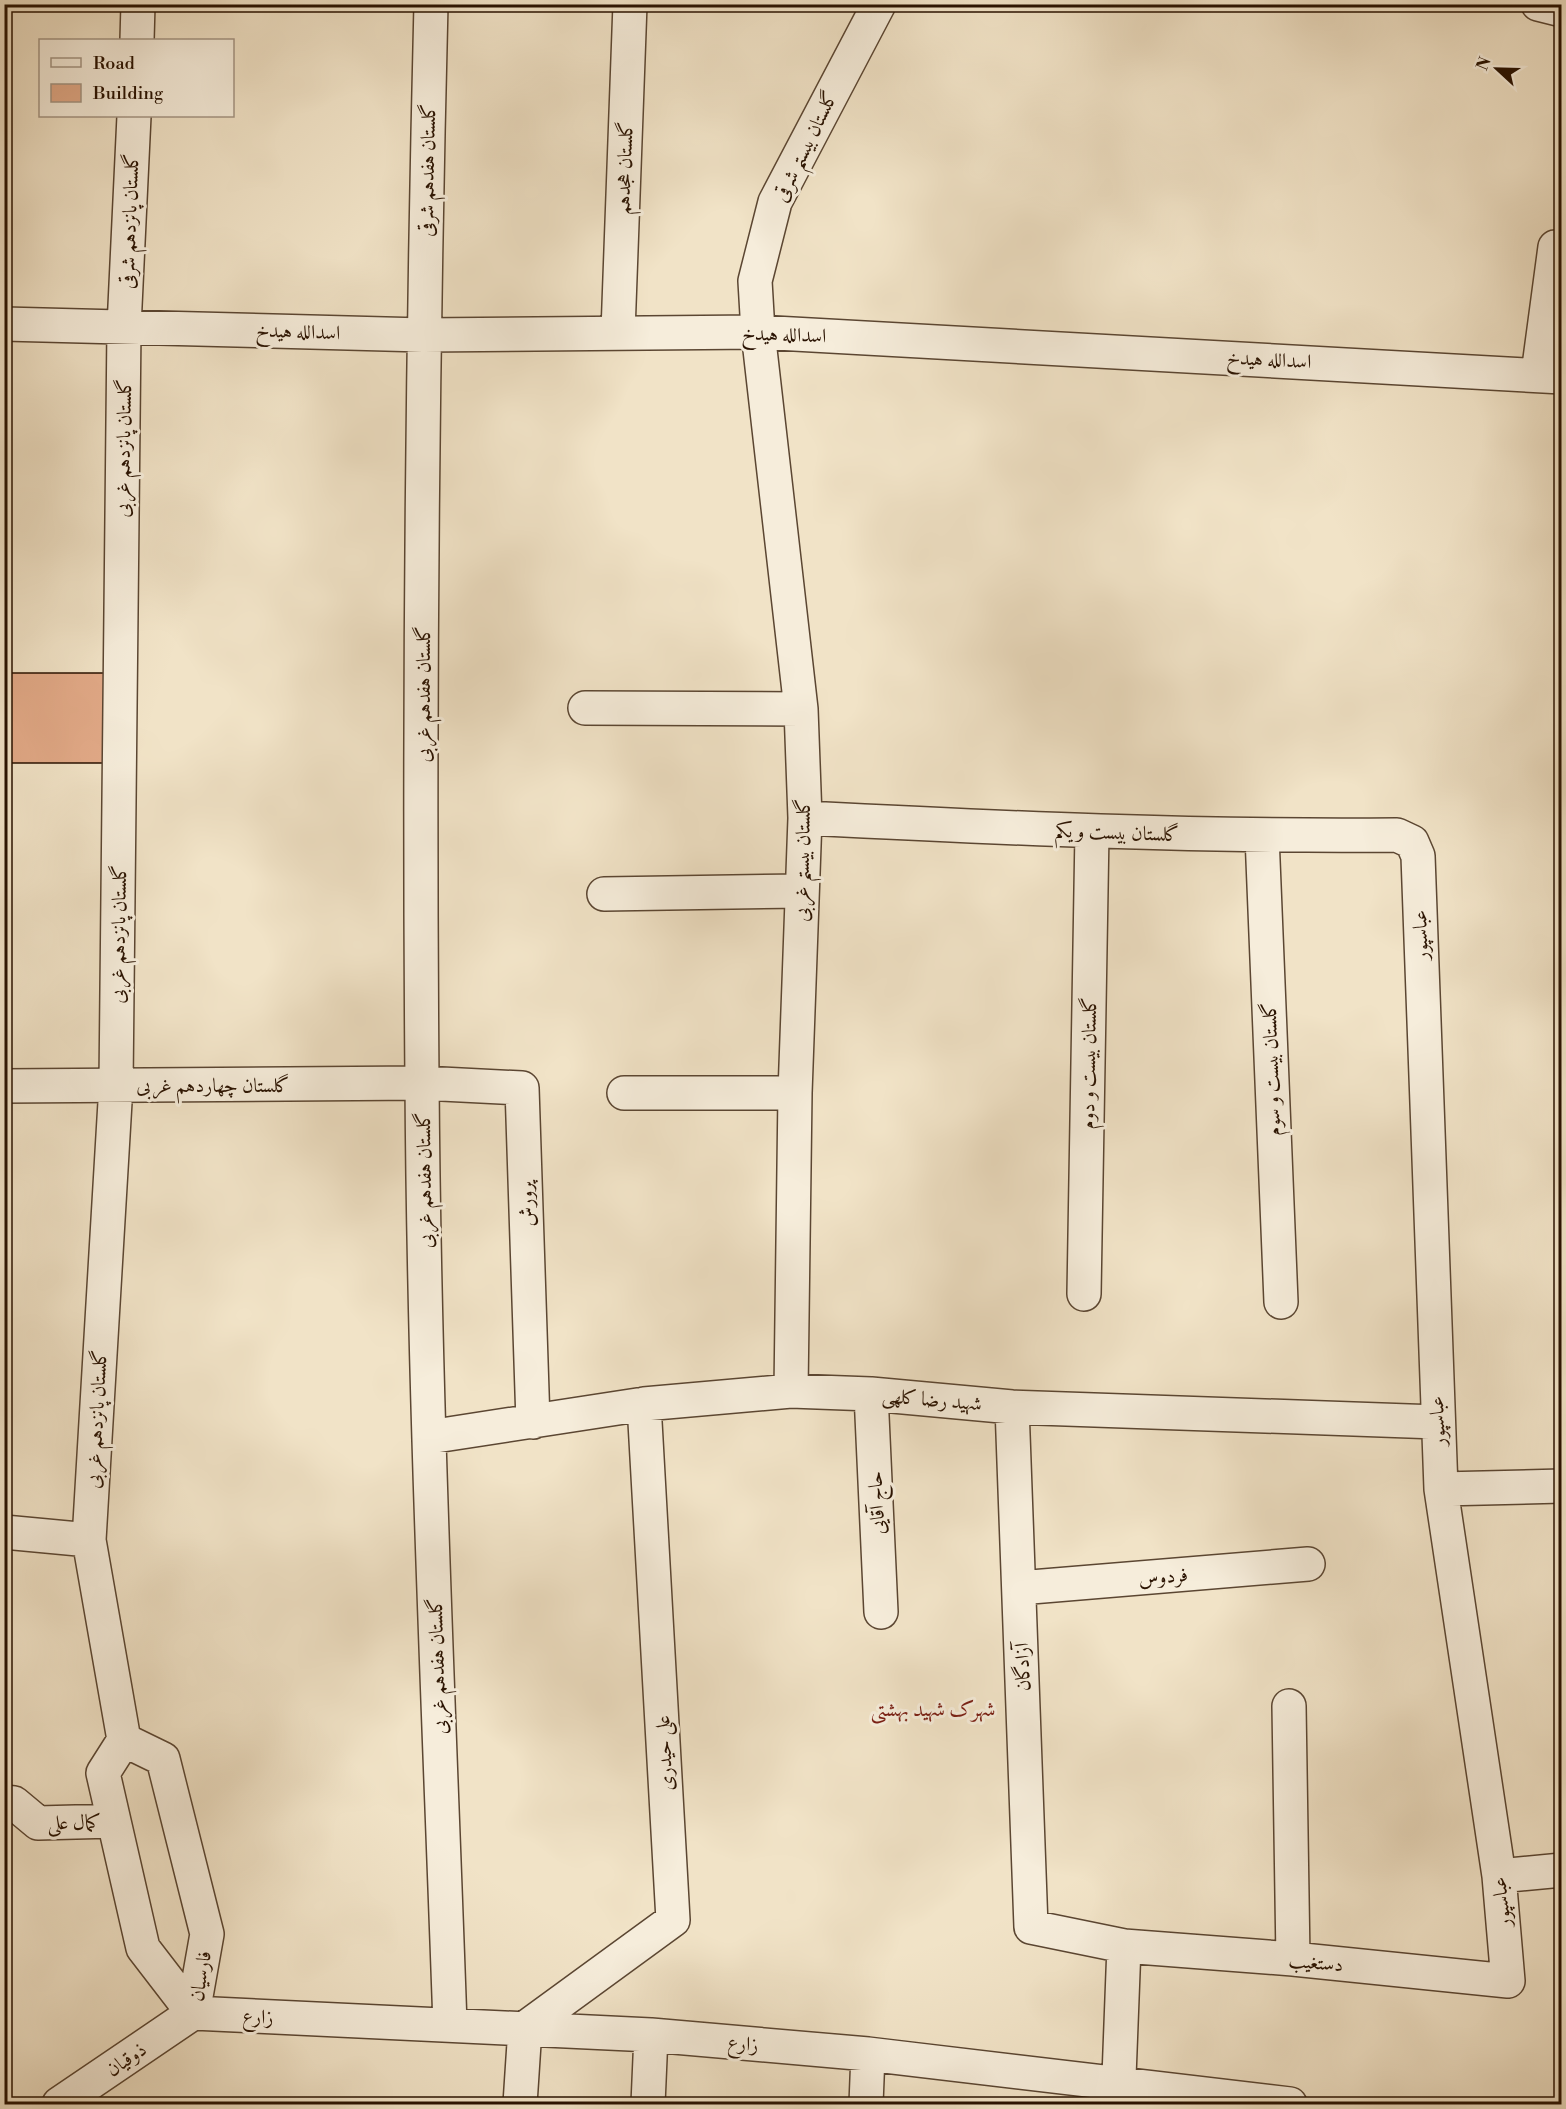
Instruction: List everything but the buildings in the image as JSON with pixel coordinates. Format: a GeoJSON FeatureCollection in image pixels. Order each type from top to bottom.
{"type":"FeatureCollection","features":[{"type":"Feature","properties":{"kind":"street"},"geometry":{"type":"LineString","coordinates":[[137,39],[138,4]]}},
{"type":"Feature","properties":{"kind":"street","name":"گلستان هفدهم شرقی"},"geometry":{"type":"LineString","coordinates":[[423,334],[431,4]]}},
{"type":"Feature","properties":{"kind":"street","name":"گلستان هجدهم"},"geometry":{"type":"LineString","coordinates":[[618,332],[630,4]]}},
{"type":"Feature","properties":{"kind":"street","name":"گلستان بیستم شرقی"},"geometry":{"type":"LineString","coordinates":[[758,332],[755,281],[775,202],[879,4]]}},
{"type":"Feature","properties":{"kind":"street"},"geometry":{"type":"LineString","coordinates":[[1538,4],[1562,10]]}},
{"type":"Feature","properties":{"kind":"street","name":"گلستان پانزدهم شرقی"},"geometry":{"type":"LineString","coordinates":[[124,327],[134,117]]}},
{"type":"Feature","properties":{"kind":"street"},"geometry":{"type":"LineString","coordinates":[[1550,375],[1555,247]]}},
{"type":"Feature","properties":{"kind":"street","name":"اسدالله هیدخ"},"geometry":{"type":"LineString","coordinates":[[4,324],[423,334],[758,332],[1550,375]]}},
{"type":"Feature","properties":{"kind":"street","name":"گلستان پانزدهم غربی"},"geometry":{"type":"LineString","coordinates":[[89,1540],[116,1085],[124,327]]}},
{"type":"Feature","properties":{"kind":"street","name":"گلستان بیستم غربی"},"geometry":{"type":"LineString","coordinates":[[758,332],[801,709],[805,818],[795,1093],[791,1391]]}},
{"type":"Feature","properties":{"kind":"street","name":"گلستان هفدهم غربی"},"geometry":{"type":"LineString","coordinates":[[423,334],[422,1083],[429,1437],[450,2025]]}},
{"type":"Feature","properties":{"kind":"street"},"geometry":{"type":"LineString","coordinates":[[585,708],[801,709]]}},
{"type":"Feature","properties":{"kind":"street","name":"گلستان بیست و یکم"},"geometry":{"type":"LineString","coordinates":[[805,818],[1092,832],[1262,836],[1397,835],[1412,842],[1418,856]]}},
{"type":"Feature","properties":{"kind":"street","name":"گلستان بیست و دوم"},"geometry":{"type":"LineString","coordinates":[[1084,1294],[1092,832]]}},
{"type":"Feature","properties":{"kind":"street","name":"گلستان بیست و سوم"},"geometry":{"type":"LineString","coordinates":[[1262,836],[1281,1302]]}},
{"type":"Feature","properties":{"kind":"street","name":"عباسپور"},"geometry":{"type":"LineString","coordinates":[[1418,856],[1441,1489],[1498,1876],[1508,1981]]}},
{"type":"Feature","properties":{"kind":"street"},"geometry":{"type":"LineString","coordinates":[[604,894],[802,891]]}},
{"type":"Feature","properties":{"kind":"street","name":"گلستان چهاردهم غربی"},"geometry":{"type":"LineString","coordinates":[[4,1086],[422,1083]]}},
{"type":"Feature","properties":{"kind":"street","name":"پرورش"},"geometry":{"type":"LineString","coordinates":[[422,1083],[522,1088],[533,1422]]}},
{"type":"Feature","properties":{"kind":"street"},"geometry":{"type":"LineString","coordinates":[[624,1093],[795,1093]]}},
{"type":"Feature","properties":{"kind":"street","name":"شهید رضا کلهی"},"geometry":{"type":"LineString","coordinates":[[429,1437],[644,1404],[791,1391],[871,1394],[1012,1407],[1437,1422]]}},
{"type":"Feature","properties":{"kind":"street","name":"حاج آقایی"},"geometry":{"type":"LineString","coordinates":[[871,1394],[882,1612]]}},
{"type":"Feature","properties":{"kind":"street","name":"علی حیدری"},"geometry":{"type":"LineString","coordinates":[[525,2028],[673,1920],[644,1404]]}},
{"type":"Feature","properties":{"kind":"street","name":"آزادگان"},"geometry":{"type":"LineString","coordinates":[[1012,1407],[1031,1927]]}},
{"type":"Feature","properties":{"kind":"street"},"geometry":{"type":"LineString","coordinates":[[1441,1489],[1562,1486]]}},
{"type":"Feature","properties":{"kind":"street"},"geometry":{"type":"LineString","coordinates":[[4,1532],[89,1540],[124,1740]]}},
{"type":"Feature","properties":{"kind":"street","name":"فردوس"},"geometry":{"type":"LineString","coordinates":[[1019,1588],[1308,1564]]}},
{"type":"Feature","properties":{"kind":"street"},"geometry":{"type":"LineString","coordinates":[[1289,1706],[1293,1959]]}},
{"type":"Feature","properties":{"kind":"street","name":"فارسیان"},"geometry":{"type":"LineString","coordinates":[[124,1740],[163,1759],[185,1846],[207,1934],[193,2013],[143,1948],[103,1773],[124,1740]]}},
{"type":"Feature","properties":{"kind":"street","name":"کمال علی"},"geometry":{"type":"LineString","coordinates":[[4,1802],[14,1803],[38,1823],[114,1821]]}},
{"type":"Feature","properties":{"kind":"street"},"geometry":{"type":"LineString","coordinates":[[1498,1876],[1562,1870]]}},
{"type":"Feature","properties":{"kind":"street","name":"دستغیب"},"geometry":{"type":"LineString","coordinates":[[1031,1927],[1124,1946],[1293,1959],[1508,1981]]}},
{"type":"Feature","properties":{"kind":"street"},"geometry":{"type":"LineString","coordinates":[[1118,2094],[1124,1946]]}},
{"type":"Feature","properties":{"kind":"street","name":"زارع"},"geometry":{"type":"LineString","coordinates":[[193,2013],[651,2035],[868,2054],[1118,2094],[1290,2104]]}},
{"type":"Feature","properties":{"kind":"street","name":"ذوقیان"},"geometry":{"type":"LineString","coordinates":[[59,2104],[193,2013]]}},
{"type":"Feature","properties":{"kind":"street"},"geometry":{"type":"LineString","coordinates":[[520,2104],[525,2028]]}},
{"type":"Feature","properties":{"kind":"street"},"geometry":{"type":"LineString","coordinates":[[648,2104],[651,2035]]}},
{"type":"Feature","properties":{"kind":"street"},"geometry":{"type":"LineString","coordinates":[[866,2104],[868,2054]]}},
{"type":"Feature","properties":{"kind":"district","name":"شهرک شهید بهشتی"},"geometry":{"type":"Point","coordinates":[933,1709]}}]}
